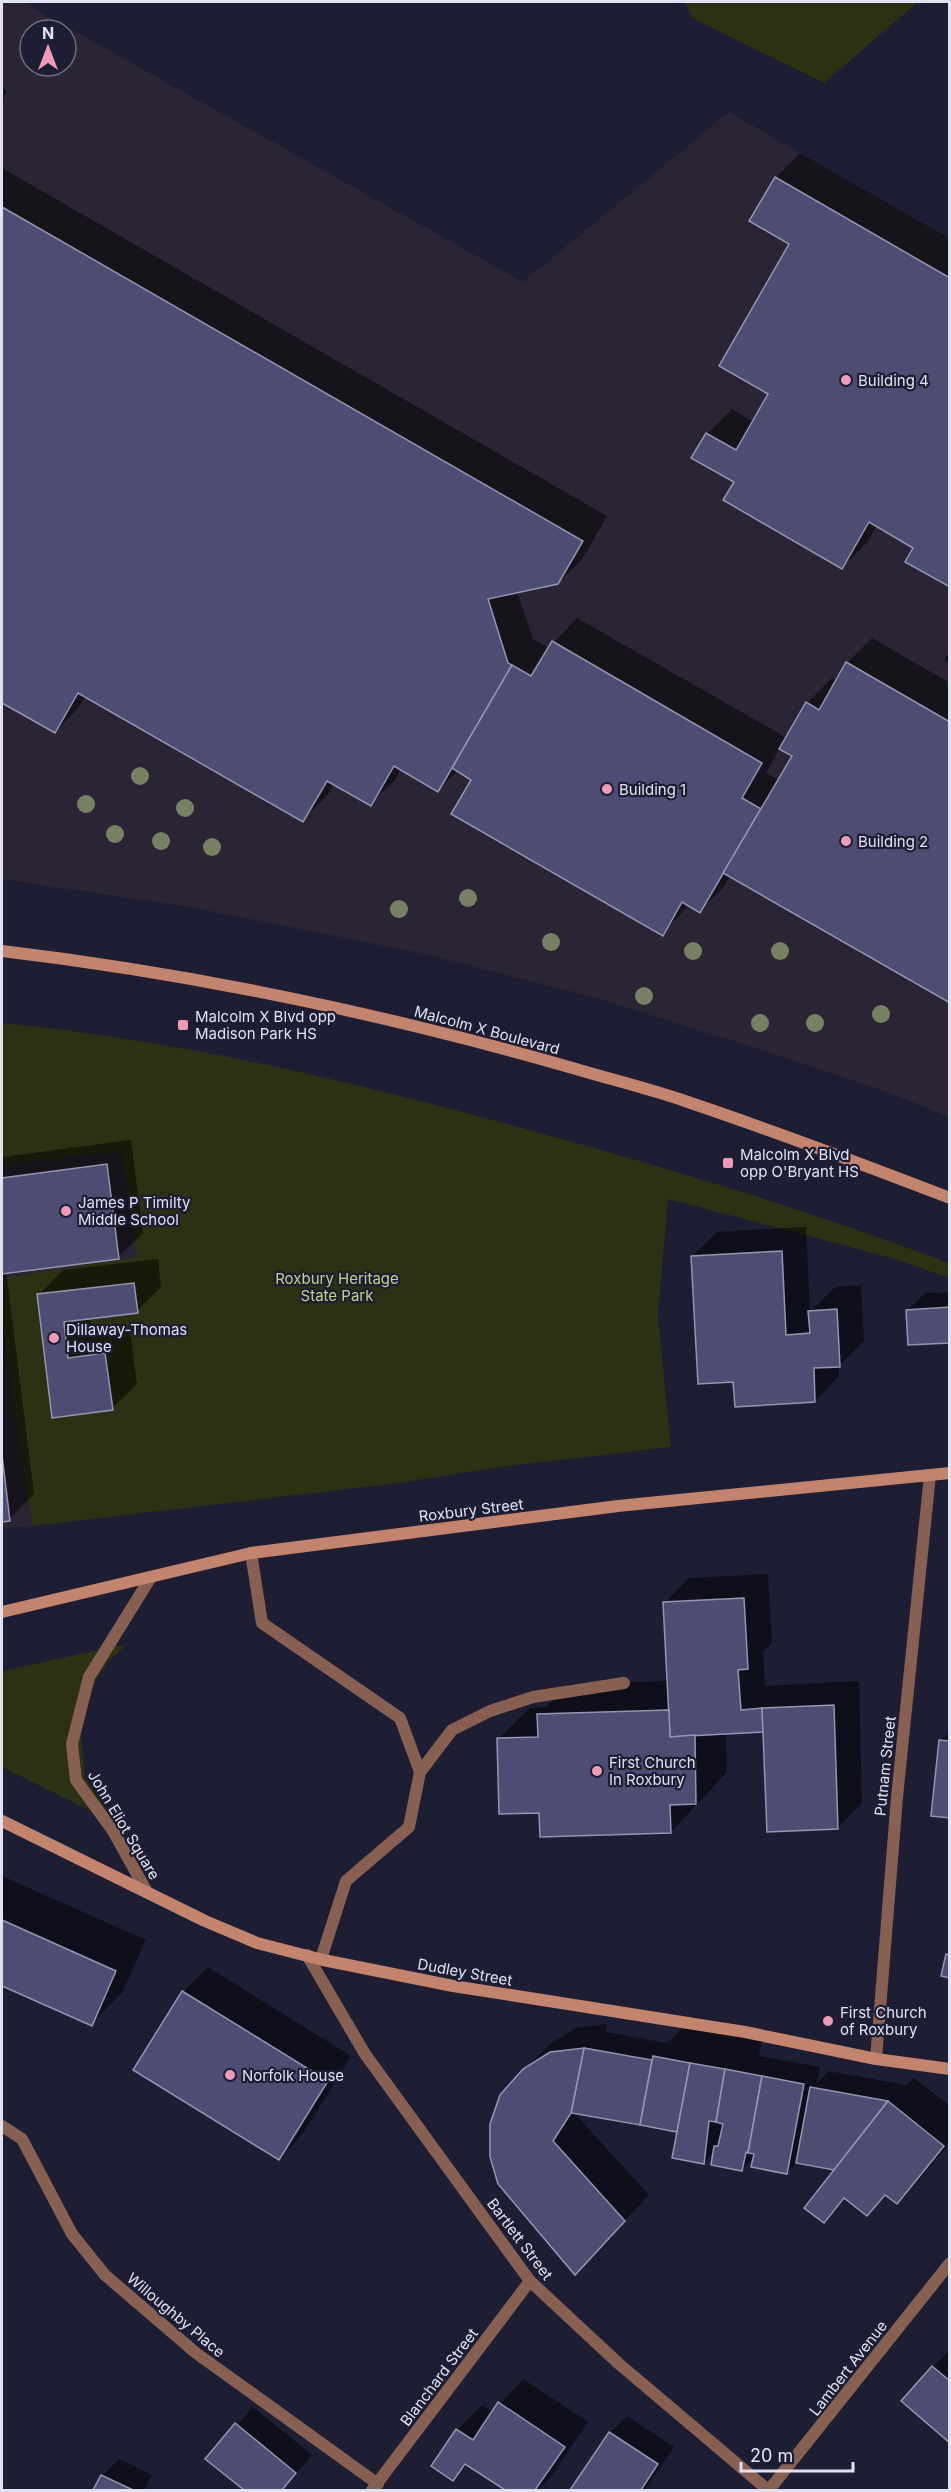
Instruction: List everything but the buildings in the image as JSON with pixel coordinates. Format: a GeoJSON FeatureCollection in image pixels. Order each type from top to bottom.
{"type":"FeatureCollection","features":[{"type":"Feature","properties":{"kind":"main road","name":"Malcolm X Boulevard"},"geometry":{"type":"LineString","coordinates":[[2,951],[53,957],[260,992],[449,1034],[683,1100],[828,1151],[950,1198]]}},
{"type":"Feature","properties":{"kind":"main road","name":"Roxbury Street"},"geometry":{"type":"LineString","coordinates":[[2,1612],[251,1553],[618,1506],[950,1473]]}},
{"type":"Feature","properties":{"kind":"main road","name":"Dudley Street"},"geometry":{"type":"LineString","coordinates":[[2,1821],[205,1921],[257,1943],[321,1959],[453,1986],[745,2032],[876,2059],[950,2069]]}},
{"type":"Feature","properties":{"kind":"street","name":"Putnam Street"},"geometry":{"type":"LineString","coordinates":[[876,2059],[897,1797],[930,1475]]}},
{"type":"Feature","properties":{"kind":"street"},"geometry":{"type":"LineString","coordinates":[[251,1553],[262,1623],[400,1718],[420,1772]]}},
{"type":"Feature","properties":{"kind":"street","name":"John Eliot Square"},"geometry":{"type":"LineString","coordinates":[[147,1892],[113,1831],[76,1780],[72,1744],[89,1677],[150,1577]]}},
{"type":"Feature","properties":{"kind":"street"},"geometry":{"type":"LineString","coordinates":[[321,1959],[346,1881],[409,1827],[420,1772],[452,1730],[490,1711],[533,1696],[624,1683]]}},
{"type":"Feature","properties":{"kind":"street","name":"Bartlett Street"},"geometry":{"type":"LineString","coordinates":[[307,1955],[365,2054],[530,2281],[618,2363],[768,2490]]}},
{"type":"Feature","properties":{"kind":"street","name":"Willoughby Place"},"geometry":{"type":"LineString","coordinates":[[2,2126],[22,2139],[72,2234],[105,2275],[196,2354],[375,2487]]}},
{"type":"Feature","properties":{"kind":"street","name":"Lambert Avenue"},"geometry":{"type":"LineString","coordinates":[[768,2490],[950,2263]]}},
{"type":"Feature","properties":{"kind":"street","name":"Blanchard Street"},"geometry":{"type":"LineString","coordinates":[[375,2487],[530,2281]]}},
{"type":"Feature","properties":{"kind":"shaded area"},"geometry":{"type":"Polygon","coordinates":[[[2,2],[23,2],[52,18],[18,18],[18,78],[78,78],[78,33],[523,282],[729,112],[949,239],[949,1117],[887,1092],[590,996],[421,953],[190,907],[2,879],[2,2]]]}},
{"type":"Feature","properties":{"kind":"shaded area","name":"James P Timilty Middle School"},"geometry":{"type":"Polygon","coordinates":[[[121,1151],[137,1258],[2,1278],[2,1164],[121,1151]]]}},
{"type":"Feature","properties":{"kind":"shaded area"},"geometry":{"type":"Polygon","coordinates":[[[2,1323],[32,1526],[2,1529],[2,1323]]]}},
{"type":"Feature","properties":{"kind":"green space"},"geometry":{"type":"Polygon","coordinates":[[[685,2],[918,2],[824,83],[692,18],[685,2]]]}},
{"type":"Feature","properties":{"kind":"green space","name":"Roxbury Heritage State Park"},"geometry":{"type":"Polygon","coordinates":[[[2,1023],[204,1052],[338,1081],[470,1114],[693,1177],[847,1226],[949,1263],[949,1278],[892,1258],[668,1199],[658,1315],[671,1447],[500,1467],[399,1483],[32,1526],[2,1323],[2,1278],[137,1257],[121,1151],[2,1164],[2,1023]]]}},
{"type":"Feature","properties":{"kind":"green space"},"geometry":{"type":"Polygon","coordinates":[[[127,1644],[98,1676],[80,1722],[85,1778],[109,1814],[129,1830],[2,1767],[2,1671],[127,1644]]]}},
{"type":"Feature","properties":{"kind":"place","name":"Building 4"},"geometry":{"type":"Point","coordinates":[846,380]}},
{"type":"Feature","properties":{"kind":"place","name":"Building 1"},"geometry":{"type":"Point","coordinates":[607,789]}},
{"type":"Feature","properties":{"kind":"place","name":"Building 2"},"geometry":{"type":"Point","coordinates":[846,841]}},
{"type":"Feature","properties":{"kind":"place","name":"Malcolm X Blvd opp Madison Park HS"},"geometry":{"type":"Point","coordinates":[183,1025]}},
{"type":"Feature","properties":{"kind":"place","name":"Malcolm X Blvd opp O'Bryant HS"},"geometry":{"type":"Point","coordinates":[728,1163]}},
{"type":"Feature","properties":{"kind":"place","name":"James P Timilty Middle School"},"geometry":{"type":"Point","coordinates":[66,1211]}},
{"type":"Feature","properties":{"kind":"place","name":"Dillaway-Thomas House"},"geometry":{"type":"Point","coordinates":[54,1338]}},
{"type":"Feature","properties":{"kind":"place","name":"First Church In Roxbury"},"geometry":{"type":"Point","coordinates":[597,1771]}},
{"type":"Feature","properties":{"kind":"place","name":"First Church of Roxbury"},"geometry":{"type":"Point","coordinates":[828,2021]}},
{"type":"Feature","properties":{"kind":"place","name":"Norfolk House"},"geometry":{"type":"Point","coordinates":[230,2075]}}]}
